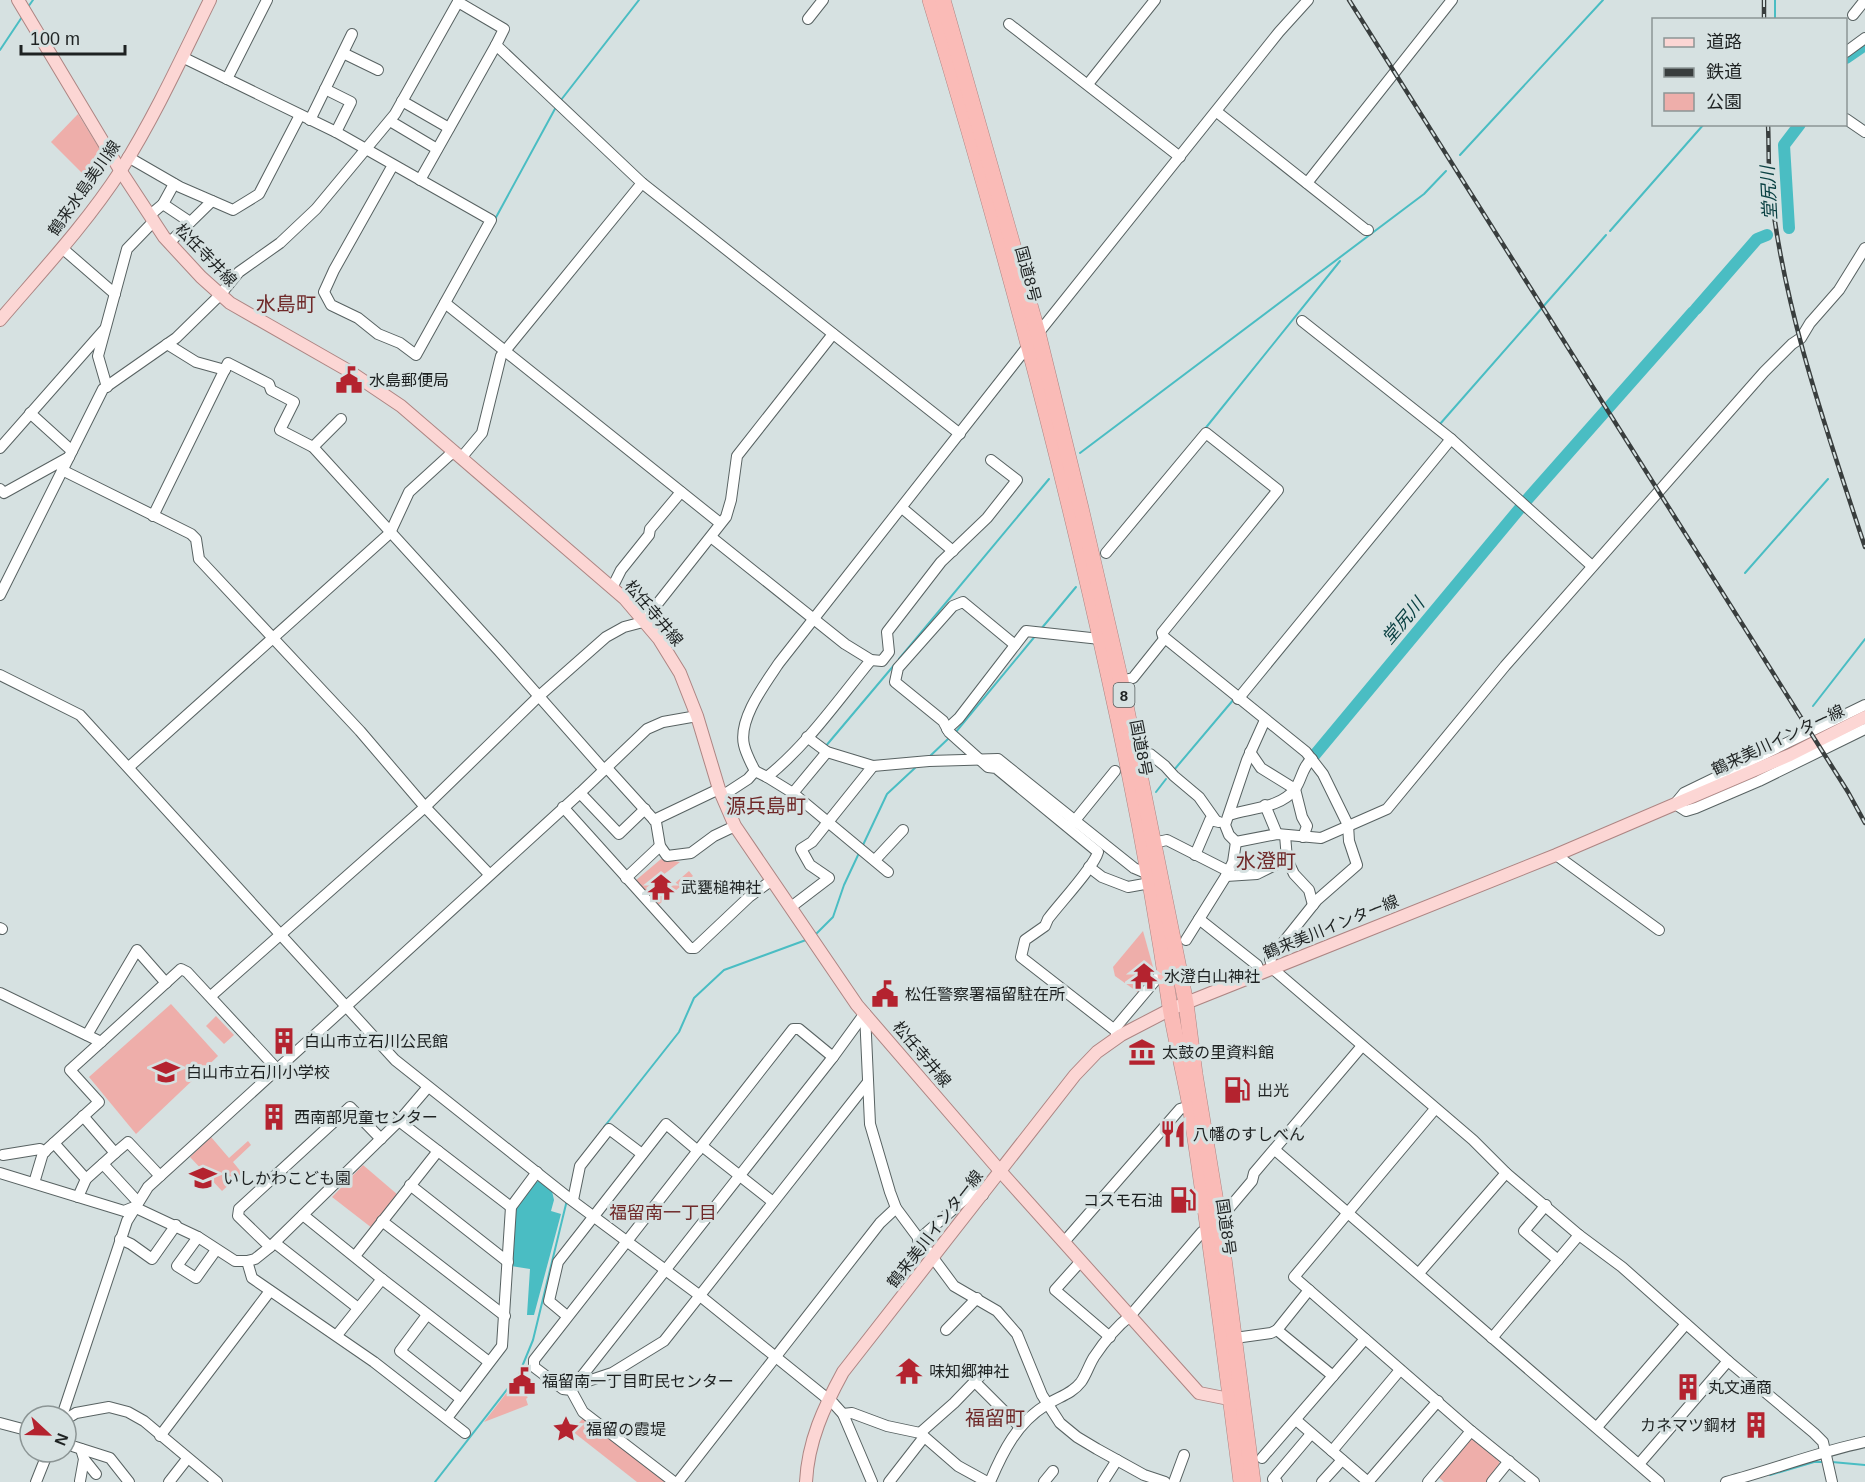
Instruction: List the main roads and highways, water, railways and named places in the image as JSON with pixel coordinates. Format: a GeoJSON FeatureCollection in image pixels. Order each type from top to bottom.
{"type":"FeatureCollection","features":[{"type":"Feature","properties":{"kind":"highway","name":"国道8号"},"geometry":{"type":"LineString","coordinates":[[930,0],[987,192],[1071,512],[1100,639],[1136,757],[1149,878],[1190,1106],[1236,1401],[1253,1482]]}},
{"type":"Feature","properties":{"kind":"highway","name":"国道8号"},"geometry":{"type":"LineString","coordinates":[[944,0],[1038,333],[1081,508],[1121,681],[1186,1002],[1195,1074],[1221,1213],[1234,1338],[1241,1482]]}},
{"type":"Feature","properties":{"kind":"main road","name":"鶴来水島美川線"},"geometry":{"type":"LineString","coordinates":[[0,320],[62,248],[120,170],[182,57],[209,0]]}},
{"type":"Feature","properties":{"kind":"main road","name":"松任寺井線"},"geometry":{"type":"LineString","coordinates":[[23,8],[120,170],[169,243],[220,295],[230,303],[349,371],[401,406],[625,599],[659,639],[680,673],[735,826],[857,1005],[1000,1172],[1199,1394],[1236,1401]]}},
{"type":"Feature","properties":{"kind":"main road"},"geometry":{"type":"LineString","coordinates":[[103,142],[116,149],[135,145]]}},
{"type":"Feature","properties":{"kind":"main road"},"geometry":{"type":"LineString","coordinates":[[106,190],[123,187],[133,189]]}},
{"type":"Feature","properties":{"kind":"main road","name":"鶴来美川インター線"},"geometry":{"type":"LineString","coordinates":[[806,1482],[814,1432],[843,1372],[1075,1075],[1116,1035],[1186,1002],[1556,855],[1802,749],[1865,717]]}},
{"type":"Feature","properties":{"kind":"water"},"geometry":{"type":"Polygon","coordinates":[[[539,1181],[552,1191],[554,1200],[551,1211],[561,1214],[534,1315],[527,1315],[530,1269],[511,1266],[513,1212],[535,1182],[539,1181]]]}},
{"type":"Feature","properties":{"kind":"waterway"},"geometry":{"type":"LineString","coordinates":[[28,7],[33,0]]}},
{"type":"Feature","properties":{"kind":"waterway"},"geometry":{"type":"LineString","coordinates":[[561,100],[639,0]]}},
{"type":"Feature","properties":{"kind":"waterway"},"geometry":{"type":"LineString","coordinates":[[1460,155],[1603,0]]}},
{"type":"Feature","properties":{"kind":"waterway"},"geometry":{"type":"LineString","coordinates":[[1775,0],[1775,18]]}},
{"type":"Feature","properties":{"kind":"waterway"},"geometry":{"type":"LineString","coordinates":[[0,50],[22,17]]}},
{"type":"Feature","properties":{"kind":"waterway","name":"堂尻川"},"geometry":{"type":"LineString","coordinates":[[1847,57],[1865,45]]}},
{"type":"Feature","properties":{"kind":"waterway"},"geometry":{"type":"LineString","coordinates":[[494,221],[556,107]]}},
{"type":"Feature","properties":{"kind":"waterway"},"geometry":{"type":"LineString","coordinates":[[1610,231],[1702,126]]}},
{"type":"Feature","properties":{"kind":"waterway","name":"堂尻川"},"geometry":{"type":"LineString","coordinates":[[1789,228],[1784,145],[1798,126]]}},
{"type":"Feature","properties":{"kind":"waterway"},"geometry":{"type":"LineString","coordinates":[[1080,453],[1424,194],[1446,171]]}},
{"type":"Feature","properties":{"kind":"waterway"},"geometry":{"type":"LineString","coordinates":[[1442,426],[1440,424],[1606,235]]}},
{"type":"Feature","properties":{"kind":"waterway","name":"堂尻川"},"geometry":{"type":"LineString","coordinates":[[1696,309],[1757,239],[1767,235]]}},
{"type":"Feature","properties":{"kind":"waterway"},"geometry":{"type":"LineString","coordinates":[[1204,430],[1340,261]]}},
{"type":"Feature","properties":{"kind":"waterway","name":"堂尻川"},"geometry":{"type":"LineString","coordinates":[[1525,502],[1693,312]]}},
{"type":"Feature","properties":{"kind":"waterway"},"geometry":{"type":"LineString","coordinates":[[899,659],[1049,479]]}},
{"type":"Feature","properties":{"kind":"waterway"},"geometry":{"type":"LineString","coordinates":[[1745,573],[1828,479]]}},
{"type":"Feature","properties":{"kind":"waterway","name":"堂尻川"},"geometry":{"type":"LineString","coordinates":[[1313,757],[1521,507]]}},
{"type":"Feature","properties":{"kind":"waterway"},"geometry":{"type":"LineString","coordinates":[[1041,629],[1076,587]]}},
{"type":"Feature","properties":{"kind":"waterway"},"geometry":{"type":"LineString","coordinates":[[955,733],[1036,635]]}},
{"type":"Feature","properties":{"kind":"waterway"},"geometry":{"type":"LineString","coordinates":[[1813,706],[1865,639]]}},
{"type":"Feature","properties":{"kind":"waterway"},"geometry":{"type":"LineString","coordinates":[[825,747],[895,664]]}},
{"type":"Feature","properties":{"kind":"waterway"},"geometry":{"type":"LineString","coordinates":[[1174,770],[1234,699]]}},
{"type":"Feature","properties":{"kind":"waterway"},"geometry":{"type":"LineString","coordinates":[[929,757],[949,738]]}},
{"type":"Feature","properties":{"kind":"waterway"},"geometry":{"type":"LineString","coordinates":[[863,845],[887,794],[916,767]]}},
{"type":"Feature","properties":{"kind":"waterway"},"geometry":{"type":"LineString","coordinates":[[1156,792],[1166,779]]}},
{"type":"Feature","properties":{"kind":"waterway"},"geometry":{"type":"LineString","coordinates":[[816,934],[833,917],[844,885],[859,853]]}},
{"type":"Feature","properties":{"kind":"waterway"},"geometry":{"type":"LineString","coordinates":[[604,1127],[679,1032],[694,998],[724,970],[806,940]]}},
{"type":"Feature","properties":{"kind":"waterway"},"geometry":{"type":"LineString","coordinates":[[435,1482],[519,1374],[533,1340],[567,1200]]}},
{"type":"Feature","properties":{"kind":"waterway"},"geometry":{"type":"LineString","coordinates":[[1770,1475],[1814,1462],[1823,1462]]}},
{"type":"Feature","properties":{"kind":"waterway"},"geometry":{"type":"LineString","coordinates":[[1832,1462],[1865,1465]]}},
{"type":"Feature","properties":{"kind":"railway"},"geometry":{"type":"LineString","coordinates":[[1349,0],[1848,792],[1865,823]]}},
{"type":"Feature","properties":{"kind":"railway"},"geometry":{"type":"LineString","coordinates":[[1764,0],[1764,18]]}},
{"type":"Feature","properties":{"kind":"railway"},"geometry":{"type":"LineString","coordinates":[[1768,126],[1770,184],[1776,230],[1795,322],[1865,547]]}},
{"type":"Feature","properties":{"kind":"place","name":"水島郵便局"},"geometry":{"type":"Point","coordinates":[349,380]}},
{"type":"Feature","properties":{"kind":"place","name":"武甕槌神社"},"geometry":{"type":"Point","coordinates":[661,887]}},
{"type":"Feature","properties":{"kind":"place","name":"水澄白山神社"},"geometry":{"type":"Point","coordinates":[1144,976]}},
{"type":"Feature","properties":{"kind":"place","name":"松任警察署福留駐在所"},"geometry":{"type":"Point","coordinates":[885,994]}},
{"type":"Feature","properties":{"kind":"place","name":"白山市立石川公民館"},"geometry":{"type":"Point","coordinates":[284,1041]}},
{"type":"Feature","properties":{"kind":"place","name":"太鼓の里資料館"},"geometry":{"type":"Point","coordinates":[1142,1052]}},
{"type":"Feature","properties":{"kind":"place","name":"白山市立石川小学校"},"geometry":{"type":"Point","coordinates":[166,1072]}},
{"type":"Feature","properties":{"kind":"place","name":"出光"},"geometry":{"type":"Point","coordinates":[1237,1090]}},
{"type":"Feature","properties":{"kind":"place","name":"西南部児童センター"},"geometry":{"type":"Point","coordinates":[274,1117]}},
{"type":"Feature","properties":{"kind":"place","name":"八幡のすしべん"},"geometry":{"type":"Point","coordinates":[1173,1134]}},
{"type":"Feature","properties":{"kind":"place","name":"いしかわこども園"},"geometry":{"type":"Point","coordinates":[203,1178]}},
{"type":"Feature","properties":{"kind":"place","name":"コスモ石油"},"geometry":{"type":"Point","coordinates":[1183,1200]}},
{"type":"Feature","properties":{"kind":"place","name":"味知郷神社"},"geometry":{"type":"Point","coordinates":[909,1371]}},
{"type":"Feature","properties":{"kind":"place","name":"福留南一丁目町民センター"},"geometry":{"type":"Point","coordinates":[522,1381]}},
{"type":"Feature","properties":{"kind":"place","name":"丸文通商"},"geometry":{"type":"Point","coordinates":[1688,1387]}},
{"type":"Feature","properties":{"kind":"place","name":"カネマツ鋼材"},"geometry":{"type":"Point","coordinates":[1756,1425]}},
{"type":"Feature","properties":{"kind":"place","name":"福留の霞堤"},"geometry":{"type":"Point","coordinates":[566,1429]}},
{"type":"Feature","properties":{"kind":"district","name":"水島町"},"geometry":{"type":"Point","coordinates":[286,304]}},
{"type":"Feature","properties":{"kind":"district","name":"源兵島町"},"geometry":{"type":"Point","coordinates":[766,806]}},
{"type":"Feature","properties":{"kind":"district","name":"水澄町"},"geometry":{"type":"Point","coordinates":[1266,861]}},
{"type":"Feature","properties":{"kind":"district","name":"福留南一丁目"},"geometry":{"type":"Point","coordinates":[663,1213]}},
{"type":"Feature","properties":{"kind":"district","name":"福留町"},"geometry":{"type":"Point","coordinates":[995,1418]}}]}
